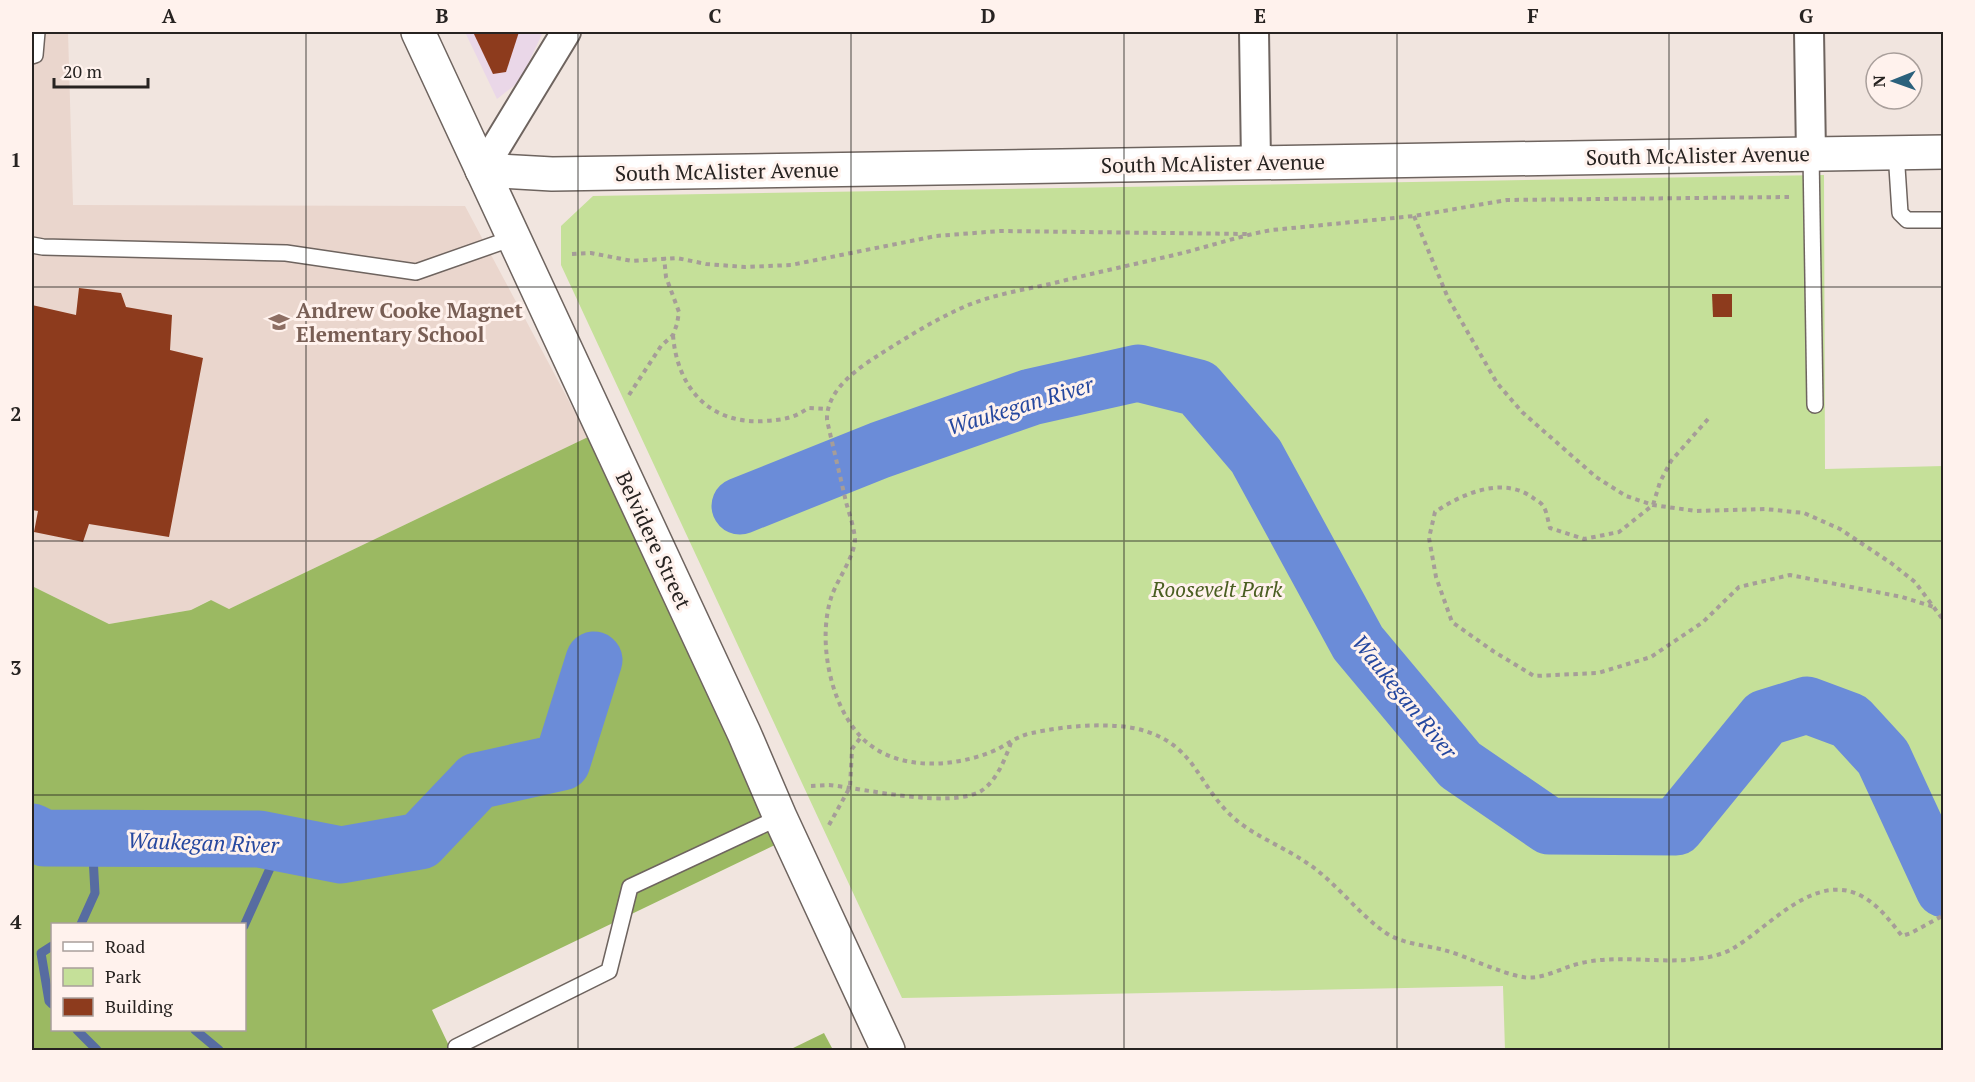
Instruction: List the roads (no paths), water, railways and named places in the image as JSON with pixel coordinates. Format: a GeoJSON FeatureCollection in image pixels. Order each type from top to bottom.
{"type":"FeatureCollection","features":[{"type":"Feature","properties":{"kind":"street","name":"Belvidere Street"},"geometry":{"type":"LineString","coordinates":[[418,32],[744,733],[780,817],[888,1050]]}},
{"type":"Feature","properties":{"kind":"street"},"geometry":{"type":"LineString","coordinates":[[482,170],[566,32]]}},
{"type":"Feature","properties":{"kind":"street"},"geometry":{"type":"LineString","coordinates":[[1254,32],[1257,162]]}},
{"type":"Feature","properties":{"kind":"street"},"geometry":{"type":"LineString","coordinates":[[1809,32],[1811,154]]}},
{"type":"Feature","properties":{"kind":"street","name":"South McAlister Avenue"},"geometry":{"type":"LineString","coordinates":[[482,170],[552,174],[1944,152]]}},
{"type":"Feature","properties":{"kind":"lane"},"geometry":{"type":"LineString","coordinates":[[32,56],[35,55],[37,46],[37,32]]}},
{"type":"Feature","properties":{"kind":"lane"},"geometry":{"type":"LineString","coordinates":[[1896,152],[1900,213],[1907,220],[1944,220]]}},
{"type":"Feature","properties":{"kind":"lane"},"geometry":{"type":"LineString","coordinates":[[1811,154],[1815,405]]}},
{"type":"Feature","properties":{"kind":"lane"},"geometry":{"type":"LineString","coordinates":[[32,245],[286,253],[416,272],[513,238]]}},
{"type":"Feature","properties":{"kind":"lane"},"geometry":{"type":"LineString","coordinates":[[456,1047],[609,970],[630,887],[780,817]]}},
{"type":"Feature","properties":{"kind":"waterway","name":"Waukegan River"},"geometry":{"type":"LineString","coordinates":[[740,506],[880,450],[1031,397],[1138,373],[1198,388],[1256,456],[1358,643],[1460,765],[1549,826],[1676,827],[1765,718],[1807,705],[1850,721],[1883,757],[1944,889]]}},
{"type":"Feature","properties":{"kind":"waterway","name":"Waukegan River"},"geometry":{"type":"LineString","coordinates":[[32,832],[44,838],[259,839],[341,855],[420,841],[477,781],[562,762],[594,660]]}},
{"type":"Feature","properties":{"kind":"waterway"},"geometry":{"type":"LineString","coordinates":[[81,923],[95,893],[92,838]]}},
{"type":"Feature","properties":{"kind":"waterway"},"geometry":{"type":"LineString","coordinates":[[245,923],[281,844]]}},
{"type":"Feature","properties":{"kind":"waterway"},"geometry":{"type":"LineString","coordinates":[[51,947],[41,953],[51,1003]]}},
{"type":"Feature","properties":{"kind":"waterway"},"geometry":{"type":"LineString","coordinates":[[78,1031],[97,1050]]}},
{"type":"Feature","properties":{"kind":"waterway"},"geometry":{"type":"LineString","coordinates":[[196,1031],[219,1050]]}},
{"type":"Feature","properties":{"kind":"place","name":"Andrew Cooke Magnet Elementary School"},"geometry":{"type":"Point","coordinates":[279,322]}},
{"type":"Feature","properties":{"kind":"park label","name":"Roosevelt Park"},"geometry":{"type":"Point","coordinates":[1217,589]}}]}
